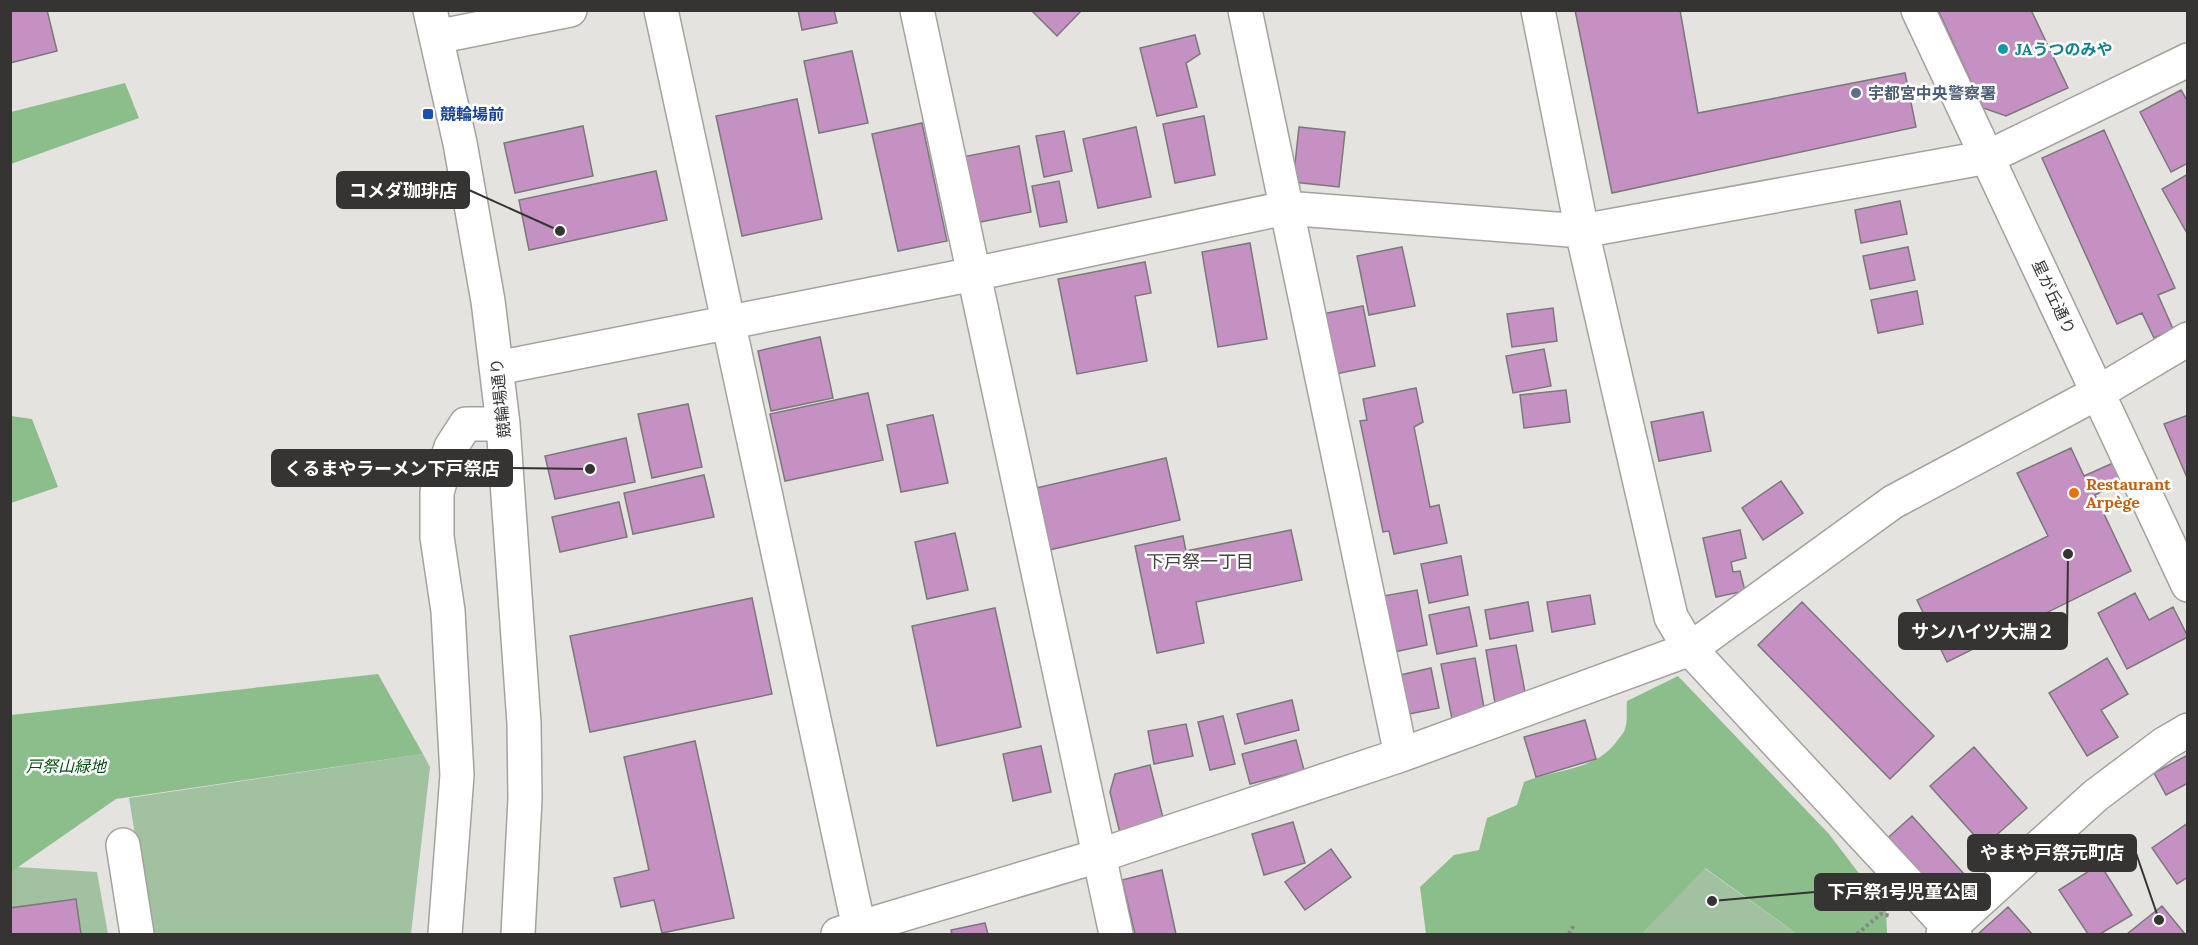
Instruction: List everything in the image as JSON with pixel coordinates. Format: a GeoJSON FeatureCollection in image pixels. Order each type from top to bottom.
{"type":"FeatureCollection","features":[{"type":"Feature","properties":{"kind":"street"},"geometry":{"type":"LineString","coordinates":[[433,24],[570,10]]}},
{"type":"Feature","properties":{"kind":"street"},"geometry":{"type":"LineString","coordinates":[[661,10],[728,322],[849,931],[1098,856],[1401,755],[1690,649],[1893,502],[2099,392],[2187,339]]}},
{"type":"Feature","properties":{"kind":"street"},"geometry":{"type":"LineString","coordinates":[[917,10],[1116,934]]}},
{"type":"Feature","properties":{"kind":"street"},"geometry":{"type":"LineString","coordinates":[[1245,10],[1401,755]]}},
{"type":"Feature","properties":{"kind":"street"},"geometry":{"type":"LineString","coordinates":[[1538,10],[1582,231],[1671,616],[1690,649],[1949,932],[2095,796],[2164,744],[2187,730]]}},
{"type":"Feature","properties":{"kind":"street","name":"星が丘通り"},"geometry":{"type":"LineString","coordinates":[[1918,10],[2099,392],[2187,585]]}},
{"type":"Feature","properties":{"kind":"street","name":"競輪場通り"},"geometry":{"type":"LineString","coordinates":[[433,24],[469,191],[488,301],[503,424],[524,723],[525,799],[518,934]]}},
{"type":"Feature","properties":{"kind":"street"},"geometry":{"type":"LineString","coordinates":[[497,368],[974,274],[1285,208],[1582,231],[1988,157],[2187,60]]}},
{"type":"Feature","properties":{"kind":"street"},"geometry":{"type":"LineString","coordinates":[[445,934],[457,775],[448,611],[437,537],[436,492],[451,447],[466,424],[503,424]]}},
{"type":"Feature","properties":{"kind":"street"},"geometry":{"type":"LineString","coordinates":[[123,845],[137,934]]}},
{"type":"Feature","properties":{"kind":"path"},"geometry":{"type":"LineString","coordinates":[[1857,934],[1881,914],[1898,918]]}},
{"type":"Feature","properties":{"kind":"path"},"geometry":{"type":"LineString","coordinates":[[1569,934],[1574,925]]}},
{"type":"Feature","properties":{"kind":"green space"},"geometry":{"type":"Polygon","coordinates":[[[125,83],[139,118],[11,164],[11,112],[125,83]]]}},
{"type":"Feature","properties":{"kind":"green space"},"geometry":{"type":"Polygon","coordinates":[[[11,416],[32,419],[58,487],[11,503],[11,416]]]}},
{"type":"Feature","properties":{"kind":"green space","name":"戸祭山緑地"},"geometry":{"type":"Polygon","coordinates":[[[378,674],[423,754],[116,799],[11,872],[11,715],[378,674]]]}},
{"type":"Feature","properties":{"kind":"green space"},"geometry":{"type":"Polygon","coordinates":[[[1678,676],[1829,834],[1886,909],[1887,934],[1797,934],[1705,868],[1642,934],[1426,934],[1420,887],[1454,855],[1479,850],[1487,818],[1517,805],[1524,782],[1587,764],[1608,751],[1624,731],[1627,701],[1678,676]]]}},
{"type":"Feature","properties":{"kind":"green space"},"geometry":{"type":"Polygon","coordinates":[[[423,754],[430,767],[411,934],[151,934],[129,798],[423,754]]]}},
{"type":"Feature","properties":{"kind":"green space"},"geometry":{"type":"Polygon","coordinates":[[[18,867],[97,872],[108,934],[11,934],[10,872],[18,867]]]}},
{"type":"Feature","properties":{"kind":"green space"},"geometry":{"type":"Polygon","coordinates":[[[1704,868],[1797,934],[1642,934],[1704,868]]]}},
{"type":"Feature","properties":{"kind":"building"},"geometry":{"type":"Polygon","coordinates":[[[10,10],[47,10],[57,51],[10,63],[10,10]]]}},
{"type":"Feature","properties":{"kind":"building"},"geometry":{"type":"Polygon","coordinates":[[[798,10],[834,10],[837,23],[802,30],[798,10]]]}},
{"type":"Feature","properties":{"kind":"building"},"geometry":{"type":"Polygon","coordinates":[[[1031,10],[1082,10],[1057,36],[1031,10]]]}},
{"type":"Feature","properties":{"kind":"building","name":"宇都宮中央警察署"},"geometry":{"type":"Polygon","coordinates":[[[1575,10],[1680,10],[1698,113],[1905,73],[1916,127],[1612,193],[1575,10]]]}},
{"type":"Feature","properties":{"kind":"building","name":"JAうつのみや"},"geometry":{"type":"Polygon","coordinates":[[[1938,10],[2031,10],[2068,88],[2006,116],[1983,108],[1938,10]]]}},
{"type":"Feature","properties":{"kind":"building"},"geometry":{"type":"Polygon","coordinates":[[[1195,35],[1200,54],[1186,63],[1197,107],[1157,116],[1140,48],[1195,35]]]}},
{"type":"Feature","properties":{"kind":"building"},"geometry":{"type":"Polygon","coordinates":[[[852,51],[868,123],[819,133],[804,61],[852,51]]]}},
{"type":"Feature","properties":{"kind":"building"},"geometry":{"type":"Polygon","coordinates":[[[2181,90],[2188,102],[2188,163],[2171,172],[2140,112],[2181,90]]]}},
{"type":"Feature","properties":{"kind":"building"},"geometry":{"type":"Polygon","coordinates":[[[797,99],[822,219],[742,236],[716,116],[797,99]]]}},
{"type":"Feature","properties":{"kind":"building"},"geometry":{"type":"Polygon","coordinates":[[[1204,116],[1215,175],[1175,183],[1163,124],[1204,116]]]}},
{"type":"Feature","properties":{"kind":"building"},"geometry":{"type":"Polygon","coordinates":[[[922,123],[947,241],[898,251],[872,134],[922,123]]]}},
{"type":"Feature","properties":{"kind":"building"},"geometry":{"type":"Polygon","coordinates":[[[583,126],[593,176],[515,193],[504,143],[583,126]]]}},
{"type":"Feature","properties":{"kind":"building"},"geometry":{"type":"Polygon","coordinates":[[[1136,127],[1151,197],[1098,208],[1083,139],[1136,127]]]}},
{"type":"Feature","properties":{"kind":"building"},"geometry":{"type":"Polygon","coordinates":[[[1299,127],[1345,132],[1339,187],[1293,182],[1299,127]]]}},
{"type":"Feature","properties":{"kind":"building"},"geometry":{"type":"Polygon","coordinates":[[[2104,130],[2175,288],[2158,295],[2173,329],[2154,338],[2142,313],[2117,324],[2042,158],[2104,130]]]}},
{"type":"Feature","properties":{"kind":"building"},"geometry":{"type":"Polygon","coordinates":[[[1064,131],[1072,171],[1044,177],[1036,136],[1064,131]]]}},
{"type":"Feature","properties":{"kind":"building"},"geometry":{"type":"Polygon","coordinates":[[[1019,146],[1031,212],[970,224],[957,158],[1019,146]]]}},
{"type":"Feature","properties":{"kind":"building"},"geometry":{"type":"Polygon","coordinates":[[[656,171],[667,220],[529,250],[519,200],[656,171]]]}},
{"type":"Feature","properties":{"kind":"building"},"geometry":{"type":"Polygon","coordinates":[[[2188,174],[2188,235],[2162,189],[2188,174]]]}},
{"type":"Feature","properties":{"kind":"building"},"geometry":{"type":"Polygon","coordinates":[[[1059,181],[1067,222],[1040,227],[1032,186],[1059,181]]]}},
{"type":"Feature","properties":{"kind":"building"},"geometry":{"type":"Polygon","coordinates":[[[1900,201],[1907,234],[1861,243],[1855,210],[1900,201]]]}},
{"type":"Feature","properties":{"kind":"building"},"geometry":{"type":"Polygon","coordinates":[[[1250,243],[1267,339],[1218,347],[1202,252],[1250,243]]]}},
{"type":"Feature","properties":{"kind":"building"},"geometry":{"type":"Polygon","coordinates":[[[1402,247],[1415,306],[1369,315],[1357,256],[1402,247]]]}},
{"type":"Feature","properties":{"kind":"building"},"geometry":{"type":"Polygon","coordinates":[[[1908,247],[1915,280],[1870,289],[1863,256],[1908,247]]]}},
{"type":"Feature","properties":{"kind":"building"},"geometry":{"type":"Polygon","coordinates":[[[1145,262],[1151,293],[1135,296],[1147,361],[1077,374],[1058,279],[1145,262]]]}},
{"type":"Feature","properties":{"kind":"building"},"geometry":{"type":"Polygon","coordinates":[[[1917,291],[1923,324],[1878,333],[1871,300],[1917,291]]]}},
{"type":"Feature","properties":{"kind":"building"},"geometry":{"type":"Polygon","coordinates":[[[1363,306],[1375,366],[1330,375],[1317,315],[1363,306]]]}},
{"type":"Feature","properties":{"kind":"building"},"geometry":{"type":"Polygon","coordinates":[[[1553,308],[1557,341],[1512,347],[1507,314],[1553,308]]]}},
{"type":"Feature","properties":{"kind":"building"},"geometry":{"type":"Polygon","coordinates":[[[820,337],[833,398],[771,411],[758,351],[820,337]]]}},
{"type":"Feature","properties":{"kind":"building"},"geometry":{"type":"Polygon","coordinates":[[[1544,349],[1551,386],[1513,393],[1506,356],[1544,349]]]}},
{"type":"Feature","properties":{"kind":"building"},"geometry":{"type":"Polygon","coordinates":[[[1416,388],[1423,422],[1414,427],[1430,507],[1439,505],[1447,543],[1394,554],[1389,531],[1383,532],[1360,421],[1367,420],[1363,399],[1416,388]]]}},
{"type":"Feature","properties":{"kind":"building"},"geometry":{"type":"Polygon","coordinates":[[[1566,390],[1570,422],[1524,428],[1520,395],[1566,390]]]}},
{"type":"Feature","properties":{"kind":"building"},"geometry":{"type":"Polygon","coordinates":[[[868,393],[883,460],[785,481],[770,414],[868,393]]]}},
{"type":"Feature","properties":{"kind":"building"},"geometry":{"type":"Polygon","coordinates":[[[688,404],[702,467],[652,478],[638,414],[688,404]]]}},
{"type":"Feature","properties":{"kind":"building"},"geometry":{"type":"Polygon","coordinates":[[[1703,412],[1711,451],[1659,461],[1651,422],[1703,412]]]}},
{"type":"Feature","properties":{"kind":"building"},"geometry":{"type":"Polygon","coordinates":[[[933,415],[948,483],[901,492],[887,425],[933,415]]]}},
{"type":"Feature","properties":{"kind":"building"},"geometry":{"type":"Polygon","coordinates":[[[2188,415],[2188,480],[2164,424],[2188,415]]]}},
{"type":"Feature","properties":{"kind":"building"},"geometry":{"type":"Polygon","coordinates":[[[626,438],[635,482],[555,499],[545,456],[626,438]]]}},
{"type":"Feature","properties":{"kind":"building"},"geometry":{"type":"Polygon","coordinates":[[[2071,448],[2084,476],[2113,463],[2123,481],[2095,495],[2131,571],[1947,662],[1917,600],[2048,536],[2017,473],[2071,448]]]}},
{"type":"Feature","properties":{"kind":"building"},"geometry":{"type":"Polygon","coordinates":[[[1166,458],[1180,520],[1049,550],[1036,488],[1166,458]]]}},
{"type":"Feature","properties":{"kind":"building"},"geometry":{"type":"Polygon","coordinates":[[[704,475],[714,517],[633,534],[624,493],[704,475]]]}},
{"type":"Feature","properties":{"kind":"building"},"geometry":{"type":"Polygon","coordinates":[[[1781,481],[1803,513],[1763,540],[1742,508],[1781,481]]]}},
{"type":"Feature","properties":{"kind":"building"},"geometry":{"type":"Polygon","coordinates":[[[619,502],[627,537],[560,552],[552,517],[619,502]]]}},
{"type":"Feature","properties":{"kind":"building"},"geometry":{"type":"Polygon","coordinates":[[[1291,530],[1302,580],[1196,602],[1204,643],[1157,653],[1135,546],[1183,536],[1186,551],[1291,530]]]}},
{"type":"Feature","properties":{"kind":"building"},"geometry":{"type":"Polygon","coordinates":[[[1740,530],[1746,558],[1731,562],[1733,572],[1740,571],[1745,591],[1716,597],[1703,538],[1740,530]]]}},
{"type":"Feature","properties":{"kind":"building"},"geometry":{"type":"Polygon","coordinates":[[[955,533],[968,590],[927,599],[915,542],[955,533]]]}},
{"type":"Feature","properties":{"kind":"building"},"geometry":{"type":"Polygon","coordinates":[[[1461,556],[1468,595],[1429,603],[1421,564],[1461,556]]]}},
{"type":"Feature","properties":{"kind":"building"},"geometry":{"type":"Polygon","coordinates":[[[1417,590],[1427,645],[1394,652],[1383,596],[1417,590]]]}},
{"type":"Feature","properties":{"kind":"building"},"geometry":{"type":"Polygon","coordinates":[[[2135,593],[2149,620],[2173,607],[2188,637],[2127,669],[2098,613],[2135,593]]]}},
{"type":"Feature","properties":{"kind":"building"},"geometry":{"type":"Polygon","coordinates":[[[1590,595],[1595,624],[1552,632],[1547,602],[1590,595]]]}},
{"type":"Feature","properties":{"kind":"building"},"geometry":{"type":"Polygon","coordinates":[[[752,598],[772,694],[590,732],[570,636],[752,598]]]}},
{"type":"Feature","properties":{"kind":"building"},"geometry":{"type":"Polygon","coordinates":[[[1528,602],[1533,631],[1490,639],[1485,610],[1528,602]]]}},
{"type":"Feature","properties":{"kind":"building"},"geometry":{"type":"Polygon","coordinates":[[[1802,602],[1934,736],[1890,779],[1758,645],[1802,602]]]}},
{"type":"Feature","properties":{"kind":"building"},"geometry":{"type":"Polygon","coordinates":[[[1469,607],[1477,646],[1437,654],[1429,615],[1469,607]]]}},
{"type":"Feature","properties":{"kind":"building"},"geometry":{"type":"Polygon","coordinates":[[[995,608],[1021,727],[937,746],[912,626],[995,608]]]}},
{"type":"Feature","properties":{"kind":"building"},"geometry":{"type":"Polygon","coordinates":[[[1516,645],[1526,697],[1495,703],[1486,650],[1516,645]]]}},
{"type":"Feature","properties":{"kind":"building"},"geometry":{"type":"Polygon","coordinates":[[[1475,658],[1485,713],[1452,719],[1441,664],[1475,658]]]}},
{"type":"Feature","properties":{"kind":"building"},"geometry":{"type":"Polygon","coordinates":[[[2107,658],[2128,694],[2101,710],[2118,737],[2087,756],[2049,693],[2107,658]]]}},
{"type":"Feature","properties":{"kind":"building"},"geometry":{"type":"Polygon","coordinates":[[[1431,668],[1439,708],[1399,716],[1391,677],[1431,668]]]}},
{"type":"Feature","properties":{"kind":"building"},"geometry":{"type":"Polygon","coordinates":[[[1292,700],[1299,730],[1245,744],[1237,714],[1292,700]]]}},
{"type":"Feature","properties":{"kind":"building"},"geometry":{"type":"Polygon","coordinates":[[[1223,716],[1235,764],[1210,770],[1198,722],[1223,716]]]}},
{"type":"Feature","properties":{"kind":"building"},"geometry":{"type":"Polygon","coordinates":[[[1585,720],[1596,759],[1536,777],[1524,737],[1585,720]]]}},
{"type":"Feature","properties":{"kind":"building"},"geometry":{"type":"Polygon","coordinates":[[[1186,724],[1193,756],[1154,764],[1148,731],[1186,724]]]}},
{"type":"Feature","properties":{"kind":"building"},"geometry":{"type":"Polygon","coordinates":[[[1296,740],[1304,770],[1250,784],[1242,754],[1296,740]]]}},
{"type":"Feature","properties":{"kind":"building"},"geometry":{"type":"Polygon","coordinates":[[[695,741],[734,918],[662,933],[654,900],[621,907],[614,878],[649,870],[624,757],[695,741]]]}},
{"type":"Feature","properties":{"kind":"building"},"geometry":{"type":"Polygon","coordinates":[[[1041,746],[1051,792],[1013,801],[1003,754],[1041,746]]]}},
{"type":"Feature","properties":{"kind":"building"},"geometry":{"type":"Polygon","coordinates":[[[1974,747],[2027,808],[1984,846],[1930,786],[1974,747]]]}},
{"type":"Feature","properties":{"kind":"building"},"geometry":{"type":"Polygon","coordinates":[[[2188,755],[2188,783],[2166,795],[2154,773],[2188,755]]]}},
{"type":"Feature","properties":{"kind":"building"},"geometry":{"type":"Polygon","coordinates":[[[1150,765],[1164,822],[1120,833],[1110,792],[1115,774],[1150,765]]]}},
{"type":"Feature","properties":{"kind":"building"},"geometry":{"type":"Polygon","coordinates":[[[1912,816],[1964,874],[1935,901],[1882,843],[1912,816]]]}},
{"type":"Feature","properties":{"kind":"building"},"geometry":{"type":"Polygon","coordinates":[[[1293,822],[1305,863],[1264,875],[1252,834],[1293,822]]]}},
{"type":"Feature","properties":{"kind":"building"},"geometry":{"type":"Polygon","coordinates":[[[2188,823],[2188,877],[2177,884],[2152,848],[2188,823]]]}},
{"type":"Feature","properties":{"kind":"building"},"geometry":{"type":"Polygon","coordinates":[[[1331,849],[1351,877],[1305,910],[1285,882],[1331,849]]]}},
{"type":"Feature","properties":{"kind":"building"},"geometry":{"type":"Polygon","coordinates":[[[2100,864],[2132,915],[2100,934],[2088,934],[2059,890],[2100,864]]]}},
{"type":"Feature","properties":{"kind":"building"},"geometry":{"type":"Polygon","coordinates":[[[1162,870],[1176,934],[1135,934],[1122,880],[1162,870]]]}},
{"type":"Feature","properties":{"kind":"building"},"geometry":{"type":"Polygon","coordinates":[[[76,899],[81,934],[10,934],[10,908],[76,899]]]}},
{"type":"Feature","properties":{"kind":"building"},"geometry":{"type":"Polygon","coordinates":[[[2162,906],[2185,934],[2127,934],[2162,906]]]}},
{"type":"Feature","properties":{"kind":"building"},"geometry":{"type":"Polygon","coordinates":[[[2008,907],[2032,934],[1978,934],[2008,907]]]}},
{"type":"Feature","properties":{"kind":"building"},"geometry":{"type":"Polygon","coordinates":[[[985,923],[988,934],[952,934],[951,930],[985,923]]]}},
{"type":"Feature","properties":{"kind":"place","name":"JAうつのみや"},"geometry":{"type":"Point","coordinates":[2003,49]}},
{"type":"Feature","properties":{"kind":"place","name":"宇都宮中央警察署"},"geometry":{"type":"Point","coordinates":[1856,93]}},
{"type":"Feature","properties":{"kind":"place","name":"競輪場前"},"geometry":{"type":"Point","coordinates":[428,114]}},
{"type":"Feature","properties":{"kind":"place","name":"コメダ珈琲店"},"geometry":{"type":"Point","coordinates":[560,231]}},
{"type":"Feature","properties":{"kind":"place","name":"くるまやラーメン下戸祭店"},"geometry":{"type":"Point","coordinates":[590,469]}},
{"type":"Feature","properties":{"kind":"place","name":"Restaurant Arpège"},"geometry":{"type":"Point","coordinates":[2074,493]}},
{"type":"Feature","properties":{"kind":"place","name":"サンハイツ大淵２"},"geometry":{"type":"Point","coordinates":[2068,554]}},
{"type":"Feature","properties":{"kind":"place","name":"下戸祭1号児童公園"},"geometry":{"type":"Point","coordinates":[1712,901]}},
{"type":"Feature","properties":{"kind":"place","name":"やまや戸祭元町店"},"geometry":{"type":"Point","coordinates":[2159,920]}},
{"type":"Feature","properties":{"kind":"district","name":"下戸祭一丁目"},"geometry":{"type":"Point","coordinates":[1200,561]}}]}
